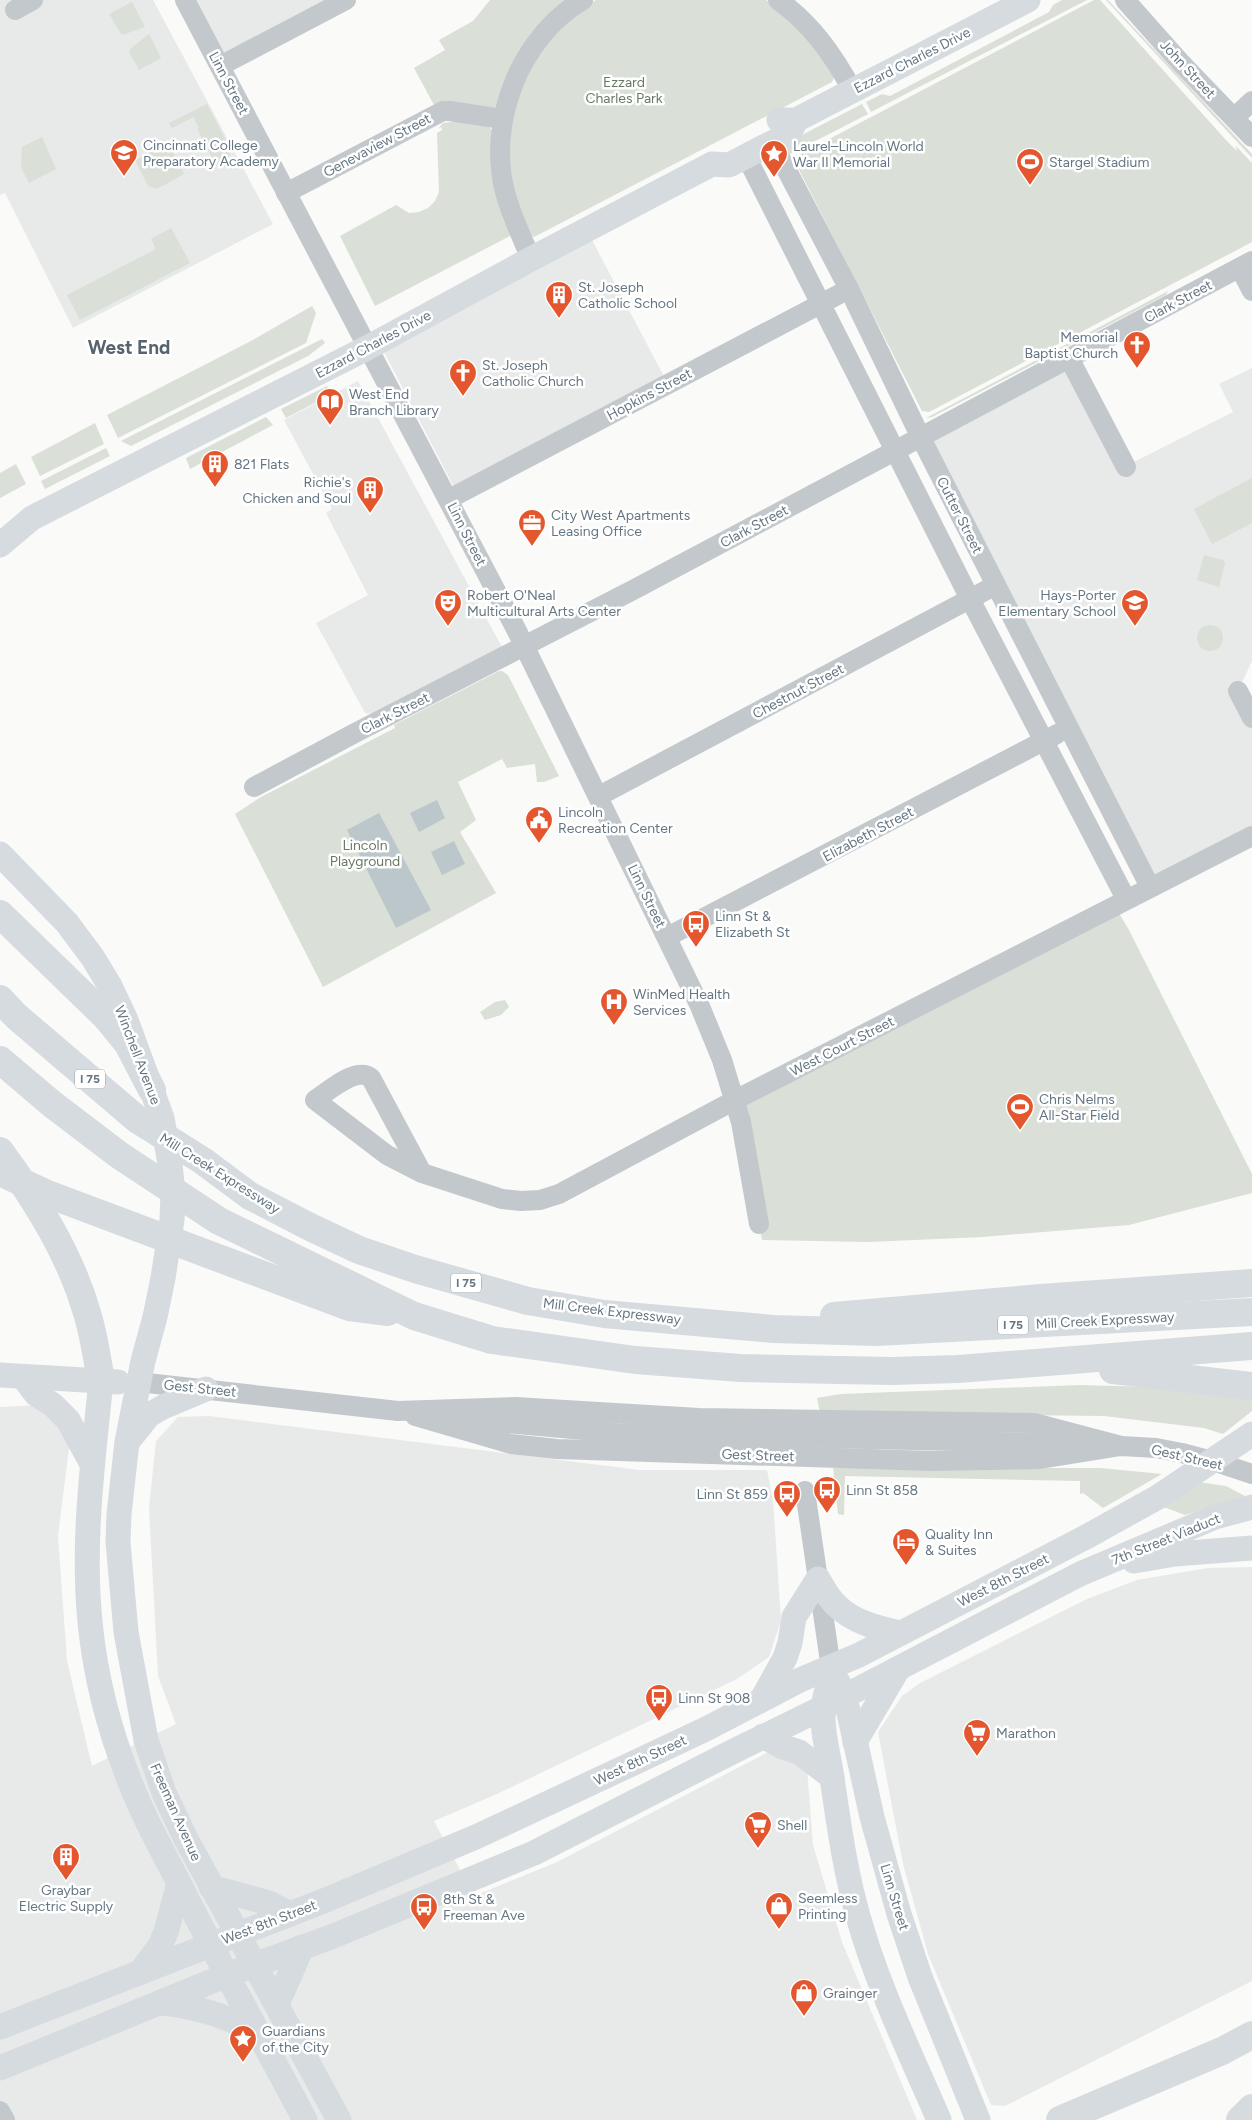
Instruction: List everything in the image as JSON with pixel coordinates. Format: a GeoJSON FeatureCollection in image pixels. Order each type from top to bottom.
{"type":"FeatureCollection","features":[{"type":"Feature","properties":{"kind":"highway"},"geometry":{"type":"LineString","coordinates":[[0,914],[106,1016],[128,1044],[152,1090]]}},
{"type":"Feature","properties":{"kind":"highway","name":"Mill Creek Expressway"},"geometry":{"type":"LineString","coordinates":[[0,999],[16,1016],[138,1120],[203,1161],[250,1196],[310,1228],[359,1250],[415,1269],[528,1301],[604,1314],[774,1329],[876,1332],[1252,1312]]}},
{"type":"Feature","properties":{"kind":"highway"},"geometry":{"type":"LineString","coordinates":[[0,1060],[52,1104],[119,1156],[218,1221],[414,1316],[492,1340],[635,1360],[741,1368],[891,1371],[958,1369],[1252,1346]]}},
{"type":"Feature","properties":{"kind":"highway"},"geometry":{"type":"LineString","coordinates":[[2,1161],[45,1192],[349,1307],[414,1316]]}},
{"type":"Feature","properties":{"kind":"highway"},"geometry":{"type":"LineString","coordinates":[[2,1161],[40,1209],[78,1286],[87,1313],[101,1381]]}},
{"type":"Feature","properties":{"kind":"highway"},"geometry":{"type":"LineString","coordinates":[[774,1329],[813,1318],[1040,1298],[1252,1283]]}},
{"type":"Feature","properties":{"kind":"highway"},"geometry":{"type":"LineString","coordinates":[[958,1369],[990,1377],[1118,1369],[1252,1386]]}},
{"type":"Feature","properties":{"kind":"highway"},"geometry":{"type":"LineString","coordinates":[[1068,2118],[1222,2052],[1252,2035]]}},
{"type":"Feature","properties":{"kind":"highway"},"geometry":{"type":"LineString","coordinates":[[1240,2120],[1252,2108]]}},
{"type":"Feature","properties":{"kind":"main road","name":"Ezzard Charles Drive"},"geometry":{"type":"LineString","coordinates":[[0,544],[32,518],[367,348],[712,164],[721,150],[781,119],[796,120],[1028,0]]}},
{"type":"Feature","properties":{"kind":"main road","name":"Ezzard Charles Drive"},"geometry":{"type":"LineString","coordinates":[[712,164],[729,165],[789,134],[796,120]]}},
{"type":"Feature","properties":{"kind":"main road","name":"Ezzard Charles Drive"},"geometry":{"type":"LineString","coordinates":[[0,525],[32,518]]}},
{"type":"Feature","properties":{"kind":"main road","name":"Winchell Avenue"},"geometry":{"type":"LineString","coordinates":[[0,854],[67,923],[93,958],[110,986],[126,1020],[162,1118],[173,1192],[172,1220],[155,1317],[138,1382]]}},
{"type":"Feature","properties":{"kind":"main road","name":"Gest Street"},"geometry":{"type":"LineString","coordinates":[[12,1376],[138,1382]]}},
{"type":"Feature","properties":{"kind":"main road"},"geometry":{"type":"LineString","coordinates":[[12,1376],[53,1405],[68,1420],[92,1464]]}},
{"type":"Feature","properties":{"kind":"main road","name":"Freeman Avenue"},"geometry":{"type":"LineString","coordinates":[[101,1381],[92,1464],[87,1572],[90,1622],[97,1670],[110,1722],[141,1808],[210,1945],[305,2120]]}},
{"type":"Feature","properties":{"kind":"main road","name":"Freeman Avenue"},"geometry":{"type":"LineString","coordinates":[[138,1382],[127,1442],[119,1514],[119,1574],[126,1632],[146,1740],[164,1793],[211,1887],[339,2120]]}},
{"type":"Feature","properties":{"kind":"main road"},"geometry":{"type":"LineString","coordinates":[[127,1442],[149,1416],[163,1407],[206,1388]]}},
{"type":"Feature","properties":{"kind":"main road","name":"West 8th Street"},"geometry":{"type":"LineString","coordinates":[[0,2027],[142,1970],[290,1914],[478,1836],[689,1737],[800,1680],[832,1668],[1086,1537],[1158,1497],[1252,1434]]}},
{"type":"Feature","properties":{"kind":"main road","name":"7th Street Viaduct"},"geometry":{"type":"LineString","coordinates":[[1080,1574],[1215,1518],[1252,1507]]}},
{"type":"Feature","properties":{"kind":"main road"},"geometry":{"type":"LineString","coordinates":[[0,2068],[534,1853],[763,1736],[844,1697],[1080,1574],[1166,1555],[1252,1548]]}},
{"type":"Feature","properties":{"kind":"main road"},"geometry":{"type":"LineString","coordinates":[[762,1699],[785,1658],[790,1643],[794,1617],[818,1579],[834,1604],[846,1615],[874,1627],[900,1633]]}},
{"type":"Feature","properties":{"kind":"main road","name":"Linn Street"},"geometry":{"type":"LineString","coordinates":[[832,1668],[844,1697],[880,1849],[902,1923],[920,1977],[978,2120]]}},
{"type":"Feature","properties":{"kind":"main road","name":"Linn Street"},"geometry":{"type":"LineString","coordinates":[[832,1668],[822,1708],[850,1887],[864,1936],[899,2026],[939,2120]]}},
{"type":"Feature","properties":{"kind":"main road"},"geometry":{"type":"LineString","coordinates":[[855,1742],[899,1668]]}},
{"type":"Feature","properties":{"kind":"main road"},"geometry":{"type":"LineString","coordinates":[[763,1736],[783,1747],[799,1752],[832,1777]]}},
{"type":"Feature","properties":{"kind":"main road"},"geometry":{"type":"LineString","coordinates":[[142,1970],[160,1946],[166,1932],[179,1884]]}},
{"type":"Feature","properties":{"kind":"main road"},"geometry":{"type":"LineString","coordinates":[[211,1887],[269,1902],[290,1914]]}},
{"type":"Feature","properties":{"kind":"main road"},"geometry":{"type":"LineString","coordinates":[[276,2004],[292,1975],[302,1947]]}},
{"type":"Feature","properties":{"kind":"main road"},"geometry":{"type":"LineString","coordinates":[[160,2003],[191,2006],[210,2011],[257,2032]]}},
{"type":"Feature","properties":{"kind":"street"},"geometry":{"type":"LineString","coordinates":[[15,10],[33,0]]}},
{"type":"Feature","properties":{"kind":"street","name":"Linn Street"},"geometry":{"type":"LineString","coordinates":[[185,0],[525,646],[710,1028],[741,1122],[759,1224]]}},
{"type":"Feature","properties":{"kind":"street"},"geometry":{"type":"LineString","coordinates":[[531,259],[512,215],[505,190],[501,167],[502,119],[516,77],[527,57],[541,37],[559,18],[583,0]]}},
{"type":"Feature","properties":{"kind":"street"},"geometry":{"type":"LineString","coordinates":[[778,0],[802,19],[823,42],[853,91]]}},
{"type":"Feature","properties":{"kind":"street","name":"John Street"},"geometry":{"type":"LineString","coordinates":[[1125,0],[1180,62],[1252,137]]}},
{"type":"Feature","properties":{"kind":"street"},"geometry":{"type":"LineString","coordinates":[[220,66],[333,3]]}},
{"type":"Feature","properties":{"kind":"street"},"geometry":{"type":"LineString","coordinates":[[1234,118],[1252,101]]}},
{"type":"Feature","properties":{"kind":"street","name":"Genevaview Street"},"geometry":{"type":"LineString","coordinates":[[286,193],[443,111],[502,119]]}},
{"type":"Feature","properties":{"kind":"street","name":"Cutter Street"},"geometry":{"type":"LineString","coordinates":[[772,142],[849,289],[921,438],[1150,887]]}},
{"type":"Feature","properties":{"kind":"street","name":"Cutter Street"},"geometry":{"type":"LineString","coordinates":[[746,156],[970,598],[1126,899]]}},
{"type":"Feature","properties":{"kind":"street"},"geometry":{"type":"LineString","coordinates":[[1246,264],[1252,291]]}},
{"type":"Feature","properties":{"kind":"street","name":"Clark Street"},"geometry":{"type":"LineString","coordinates":[[254,788],[355,733],[921,438],[1246,264]]}},
{"type":"Feature","properties":{"kind":"street","name":"Hopkins Street"},"geometry":{"type":"LineString","coordinates":[[449,499],[849,289]]}},
{"type":"Feature","properties":{"kind":"street"},"geometry":{"type":"LineString","coordinates":[[1069,358],[1126,466]]}},
{"type":"Feature","properties":{"kind":"street","name":"Chestnut Street"},"geometry":{"type":"LineString","coordinates":[[599,796],[902,637],[996,585]]}},
{"type":"Feature","properties":{"kind":"street"},"geometry":{"type":"LineString","coordinates":[[1238,691],[1252,718]]}},
{"type":"Feature","properties":{"kind":"street","name":"Elizabeth Street"},"geometry":{"type":"LineString","coordinates":[[667,937],[1068,728]]}},
{"type":"Feature","properties":{"kind":"street","name":"West Court Street"},"geometry":{"type":"LineString","coordinates":[[422,1173],[371,1078],[367,1075],[354,1075],[315,1100],[387,1156],[422,1173],[502,1199],[540,1200],[559,1194],[735,1100],[1252,836]]}},
{"type":"Feature","properties":{"kind":"street","name":"Gest Street"},"geometry":{"type":"LineString","coordinates":[[138,1382],[206,1388],[398,1411],[515,1407],[699,1418],[1034,1423],[1121,1446],[1156,1448],[1182,1453],[1252,1474]]}},
{"type":"Feature","properties":{"kind":"street"},"geometry":{"type":"LineString","coordinates":[[398,1411],[511,1425],[617,1433],[1040,1442],[1121,1446]]}},
{"type":"Feature","properties":{"kind":"street","name":"Gest Street"},"geometry":{"type":"LineString","coordinates":[[398,1411],[511,1444],[557,1449],[932,1460],[1040,1459],[1121,1446]]}},
{"type":"Feature","properties":{"kind":"street","name":"Linn Street"},"geometry":{"type":"LineString","coordinates":[[805,1491],[832,1668]]}},
{"type":"Feature","properties":{"kind":"street"},"geometry":{"type":"LineString","coordinates":[[0,2111],[5,2120]]}},
{"type":"Feature","properties":{"kind":"shaded area","name":"Cincinnati College Preparatory Academy"},"geometry":{"type":"Polygon","coordinates":[[[0,0],[153,0],[273,224],[73,328],[5,193],[0,195],[0,0]]]}},
{"type":"Feature","properties":{"kind":"shaded area"},"geometry":{"type":"Polygon","coordinates":[[[185,0],[325,0],[220,66],[185,0]]]}},
{"type":"Feature","properties":{"kind":"shaded area"},"geometry":{"type":"Polygon","coordinates":[[[592,240],[667,382],[457,493],[383,350],[592,240]]]}},
{"type":"Feature","properties":{"kind":"shaded area","name":"Hays-Porter Elementary School"},"geometry":{"type":"Polygon","coordinates":[[[1069,358],[1126,466],[1233,412],[1219,384],[1252,368],[1252,661],[1238,691],[1252,718],[1252,836],[1150,887],[929,433],[1069,358]]]}},
{"type":"Feature","properties":{"kind":"shaded area"},"geometry":{"type":"Polygon","coordinates":[[[358,381],[503,649],[378,715],[365,713],[316,623],[368,595],[326,513],[332,509],[284,420],[358,381]]]}},
{"type":"Feature","properties":{"kind":"shaded area"},"geometry":{"type":"Polygon","coordinates":[[[437,800],[445,818],[419,832],[410,813],[437,800]]]}},
{"type":"Feature","properties":{"kind":"shaded area"},"geometry":{"type":"Polygon","coordinates":[[[379,813],[431,910],[396,928],[347,830],[379,813]]]}},
{"type":"Feature","properties":{"kind":"shaded area"},"geometry":{"type":"Polygon","coordinates":[[[454,841],[465,864],[442,875],[431,852],[454,841]]]}},
{"type":"Feature","properties":{"kind":"shaded area"},"geometry":{"type":"Polygon","coordinates":[[[44,1405],[70,1440],[58,1536],[67,1661],[92,1766],[176,1724],[158,1676],[149,1508],[156,1441],[178,1417],[209,1416],[640,1470],[767,1470],[773,1500],[781,1620],[769,1657],[737,1679],[497,1794],[434,1821],[474,1896],[557,1862],[770,1751],[807,1768],[813,1845],[842,1942],[917,2120],[0,2120],[0,1407],[44,1405]]]}},
{"type":"Feature","properties":{"kind":"shaded area"},"geometry":{"type":"Polygon","coordinates":[[[1252,1567],[1252,1981],[1005,2106],[991,2105],[928,1954],[903,1864],[878,1732],[902,1696],[920,1683],[1087,1599],[1137,1580],[1208,1568],[1252,1567]]]}},
{"type":"Feature","properties":{"kind":"green space"},"geometry":{"type":"Polygon","coordinates":[[[490,0],[573,0],[500,105],[494,108],[435,107],[414,68],[445,50],[439,40],[473,21],[490,0]]]}},
{"type":"Feature","properties":{"kind":"green space","name":"Ezzard Charles Park"},"geometry":{"type":"Polygon","coordinates":[[[596,0],[766,0],[789,15],[835,75],[832,82],[534,237],[531,235],[513,189],[508,141],[514,104],[542,47],[583,8],[596,0]]]}},
{"type":"Feature","properties":{"kind":"green space"},"geometry":{"type":"Polygon","coordinates":[[[1062,0],[1087,0],[871,112],[866,102],[882,94],[890,96],[1049,12],[1053,5],[1062,0]]]}},
{"type":"Feature","properties":{"kind":"green space","name":"Stargel Stadium"},"geometry":{"type":"Polygon","coordinates":[[[1094,0],[1100,0],[1225,139],[1237,151],[1236,146],[1252,163],[1252,242],[929,412],[922,411],[793,158],[1094,0]]]}},
{"type":"Feature","properties":{"kind":"green space"},"geometry":{"type":"Polygon","coordinates":[[[1106,0],[1252,154],[1252,158],[1106,0]]]}},
{"type":"Feature","properties":{"kind":"green space"},"geometry":{"type":"Polygon","coordinates":[[[132,2],[145,27],[122,35],[109,14],[132,2]]]}},
{"type":"Feature","properties":{"kind":"green space"},"geometry":{"type":"Polygon","coordinates":[[[149,34],[161,58],[139,70],[129,52],[130,49],[149,34]]]}},
{"type":"Feature","properties":{"kind":"green space"},"geometry":{"type":"Polygon","coordinates":[[[207,104],[231,150],[227,162],[217,167],[197,129],[199,128],[193,117],[172,128],[169,123],[207,104]]]}},
{"type":"Feature","properties":{"kind":"green space"},"geometry":{"type":"Polygon","coordinates":[[[862,104],[868,114],[785,155],[787,146],[792,140],[862,104]]]}},
{"type":"Feature","properties":{"kind":"green space"},"geometry":{"type":"Polygon","coordinates":[[[456,121],[489,127],[493,131],[514,234],[375,306],[340,236],[396,205],[409,213],[419,212],[428,208],[435,201],[439,192],[437,133],[442,130],[441,127],[438,129],[443,123],[456,121]]]}},
{"type":"Feature","properties":{"kind":"green space"},"geometry":{"type":"Polygon","coordinates":[[[42,137],[56,169],[29,183],[21,167],[22,147],[42,137]]]}},
{"type":"Feature","properties":{"kind":"green space"},"geometry":{"type":"Polygon","coordinates":[[[164,145],[162,147],[164,151],[171,149],[184,174],[157,189],[148,186],[135,160],[164,145]]]}},
{"type":"Feature","properties":{"kind":"green space"},"geometry":{"type":"Polygon","coordinates":[[[171,228],[190,263],[80,320],[67,295],[156,249],[151,239],[171,228]]]}},
{"type":"Feature","properties":{"kind":"green space"},"geometry":{"type":"Polygon","coordinates":[[[1168,291],[1166,295],[932,417],[926,418],[1168,291]]]}},
{"type":"Feature","properties":{"kind":"green space"},"geometry":{"type":"Polygon","coordinates":[[[312,306],[316,313],[306,343],[118,438],[107,415],[251,341],[312,306]]]}},
{"type":"Feature","properties":{"kind":"green space"},"geometry":{"type":"Polygon","coordinates":[[[322,339],[325,343],[308,356],[131,446],[121,441],[322,339]]]}},
{"type":"Feature","properties":{"kind":"green space"},"geometry":{"type":"Polygon","coordinates":[[[327,386],[328,388],[321,393],[324,398],[286,418],[281,409],[327,386]]]}},
{"type":"Feature","properties":{"kind":"green space"},"geometry":{"type":"Polygon","coordinates":[[[266,417],[273,425],[190,469],[186,458],[266,417]]]}},
{"type":"Feature","properties":{"kind":"green space"},"geometry":{"type":"Polygon","coordinates":[[[95,423],[104,444],[40,476],[31,457],[95,423]]]}},
{"type":"Feature","properties":{"kind":"green space"},"geometry":{"type":"Polygon","coordinates":[[[106,448],[110,456],[45,489],[41,481],[106,448]]]}},
{"type":"Feature","properties":{"kind":"green space"},"geometry":{"type":"Polygon","coordinates":[[[16,464],[26,484],[0,498],[0,473],[16,464]]]}},
{"type":"Feature","properties":{"kind":"green space"},"geometry":{"type":"Polygon","coordinates":[[[1252,478],[1252,523],[1212,544],[1194,509],[1252,478]]]}},
{"type":"Feature","properties":{"kind":"green space"},"geometry":{"type":"Polygon","coordinates":[[[1204,555],[1223,560],[1225,564],[1219,587],[1197,580],[1204,555]]]}},
{"type":"Feature","properties":{"kind":"green space"},"geometry":{"type":"Polygon","coordinates":[[[1210,625],[1219,629],[1223,638],[1219,647],[1210,651],[1201,647],[1197,638],[1201,629],[1210,625]]]}},
{"type":"Feature","properties":{"kind":"green space","name":"Lincoln Playground"},"geometry":{"type":"Polygon","coordinates":[[[499,671],[508,675],[559,776],[544,782],[537,782],[535,764],[507,768],[502,759],[458,782],[476,820],[460,832],[496,893],[323,987],[235,814],[261,797],[395,728],[394,725],[499,671]]]}},
{"type":"Feature","properties":{"kind":"green space"},"geometry":{"type":"Polygon","coordinates":[[[1114,905],[1129,930],[1252,1174],[1252,1193],[1129,1225],[982,1237],[869,1242],[762,1240],[735,1100],[1114,905]]]}},
{"type":"Feature","properties":{"kind":"green space"},"geometry":{"type":"Polygon","coordinates":[[[505,1000],[509,1007],[501,1015],[485,1020],[480,1012],[495,1002],[505,1000]]]}},
{"type":"Feature","properties":{"kind":"green space"},"geometry":{"type":"Polygon","coordinates":[[[1080,1385],[1152,1387],[1252,1397],[1252,1411],[1223,1434],[1204,1428],[1104,1416],[820,1413],[817,1398],[841,1394],[1080,1385]]]}},
{"type":"Feature","properties":{"kind":"green space"},"geometry":{"type":"Polygon","coordinates":[[[833,1468],[1100,1468],[1162,1474],[1103,1508],[1083,1493],[1080,1494],[1080,1481],[845,1476],[844,1515],[838,1514],[833,1468]]]}},
{"type":"Feature","properties":{"kind":"green space"},"geometry":{"type":"Polygon","coordinates":[[[1198,1482],[1226,1486],[1245,1496],[1185,1515],[1161,1506],[1198,1482]]]}},
{"type":"Feature","properties":{"kind":"place","name":"Cincinnati College Preparatory Academy"},"geometry":{"type":"Point","coordinates":[124,177]}},
{"type":"Feature","properties":{"kind":"place","name":"Laurel–Lincoln World War II Memorial"},"geometry":{"type":"Point","coordinates":[774,178]}},
{"type":"Feature","properties":{"kind":"place","name":"Stargel Stadium"},"geometry":{"type":"Point","coordinates":[1030,186]}},
{"type":"Feature","properties":{"kind":"place","name":"St. Joseph Catholic School"},"geometry":{"type":"Point","coordinates":[559,319]}},
{"type":"Feature","properties":{"kind":"place","name":"Memorial Baptist Church"},"geometry":{"type":"Point","coordinates":[1137,369]}},
{"type":"Feature","properties":{"kind":"place","name":"St. Joseph Catholic Church"},"geometry":{"type":"Point","coordinates":[463,397]}},
{"type":"Feature","properties":{"kind":"place","name":"West End Branch Library"},"geometry":{"type":"Point","coordinates":[330,426]}},
{"type":"Feature","properties":{"kind":"place","name":"821 Flats"},"geometry":{"type":"Point","coordinates":[215,488]}},
{"type":"Feature","properties":{"kind":"place","name":"Richie's Chicken and Soul"},"geometry":{"type":"Point","coordinates":[370,514]}},
{"type":"Feature","properties":{"kind":"place","name":"City West Apartments Leasing Office"},"geometry":{"type":"Point","coordinates":[532,547]}},
{"type":"Feature","properties":{"kind":"place","name":"Robert O'Neal Multicultural Arts Center"},"geometry":{"type":"Point","coordinates":[448,627]}},
{"type":"Feature","properties":{"kind":"place","name":"Hays-Porter Elementary School"},"geometry":{"type":"Point","coordinates":[1135,627]}},
{"type":"Feature","properties":{"kind":"place","name":"Lincoln Recreation Center"},"geometry":{"type":"Point","coordinates":[539,844]}},
{"type":"Feature","properties":{"kind":"place","name":"Linn St & Elizabeth St"},"geometry":{"type":"Point","coordinates":[696,948]}},
{"type":"Feature","properties":{"kind":"place","name":"WinMed Health Services"},"geometry":{"type":"Point","coordinates":[614,1026]}},
{"type":"Feature","properties":{"kind":"place","name":"Chris Nelms All-Star Field"},"geometry":{"type":"Point","coordinates":[1020,1131]}},
{"type":"Feature","properties":{"kind":"place","name":"Linn St 858"},"geometry":{"type":"Point","coordinates":[827,1514]}},
{"type":"Feature","properties":{"kind":"place","name":"Linn St 859"},"geometry":{"type":"Point","coordinates":[787,1518]}},
{"type":"Feature","properties":{"kind":"place","name":"Quality Inn & Suites"},"geometry":{"type":"Point","coordinates":[906,1566]}},
{"type":"Feature","properties":{"kind":"place","name":"Linn St 908"},"geometry":{"type":"Point","coordinates":[659,1722]}},
{"type":"Feature","properties":{"kind":"place","name":"Marathon"},"geometry":{"type":"Point","coordinates":[977,1757]}},
{"type":"Feature","properties":{"kind":"place","name":"Shell"},"geometry":{"type":"Point","coordinates":[758,1849]}},
{"type":"Feature","properties":{"kind":"place","name":"Graybar Electric Supply"},"geometry":{"type":"Point","coordinates":[66,1881]}},
{"type":"Feature","properties":{"kind":"place","name":"Seemless Printing"},"geometry":{"type":"Point","coordinates":[779,1930]}},
{"type":"Feature","properties":{"kind":"place","name":"8th St & Freeman Ave"},"geometry":{"type":"Point","coordinates":[424,1931]}},
{"type":"Feature","properties":{"kind":"place","name":"Grainger"},"geometry":{"type":"Point","coordinates":[804,2017]}},
{"type":"Feature","properties":{"kind":"place","name":"Guardians of the City"},"geometry":{"type":"Point","coordinates":[243,2063]}},
{"type":"Feature","properties":{"kind":"district","name":"West End"},"geometry":{"type":"Point","coordinates":[129,347]}}]}
